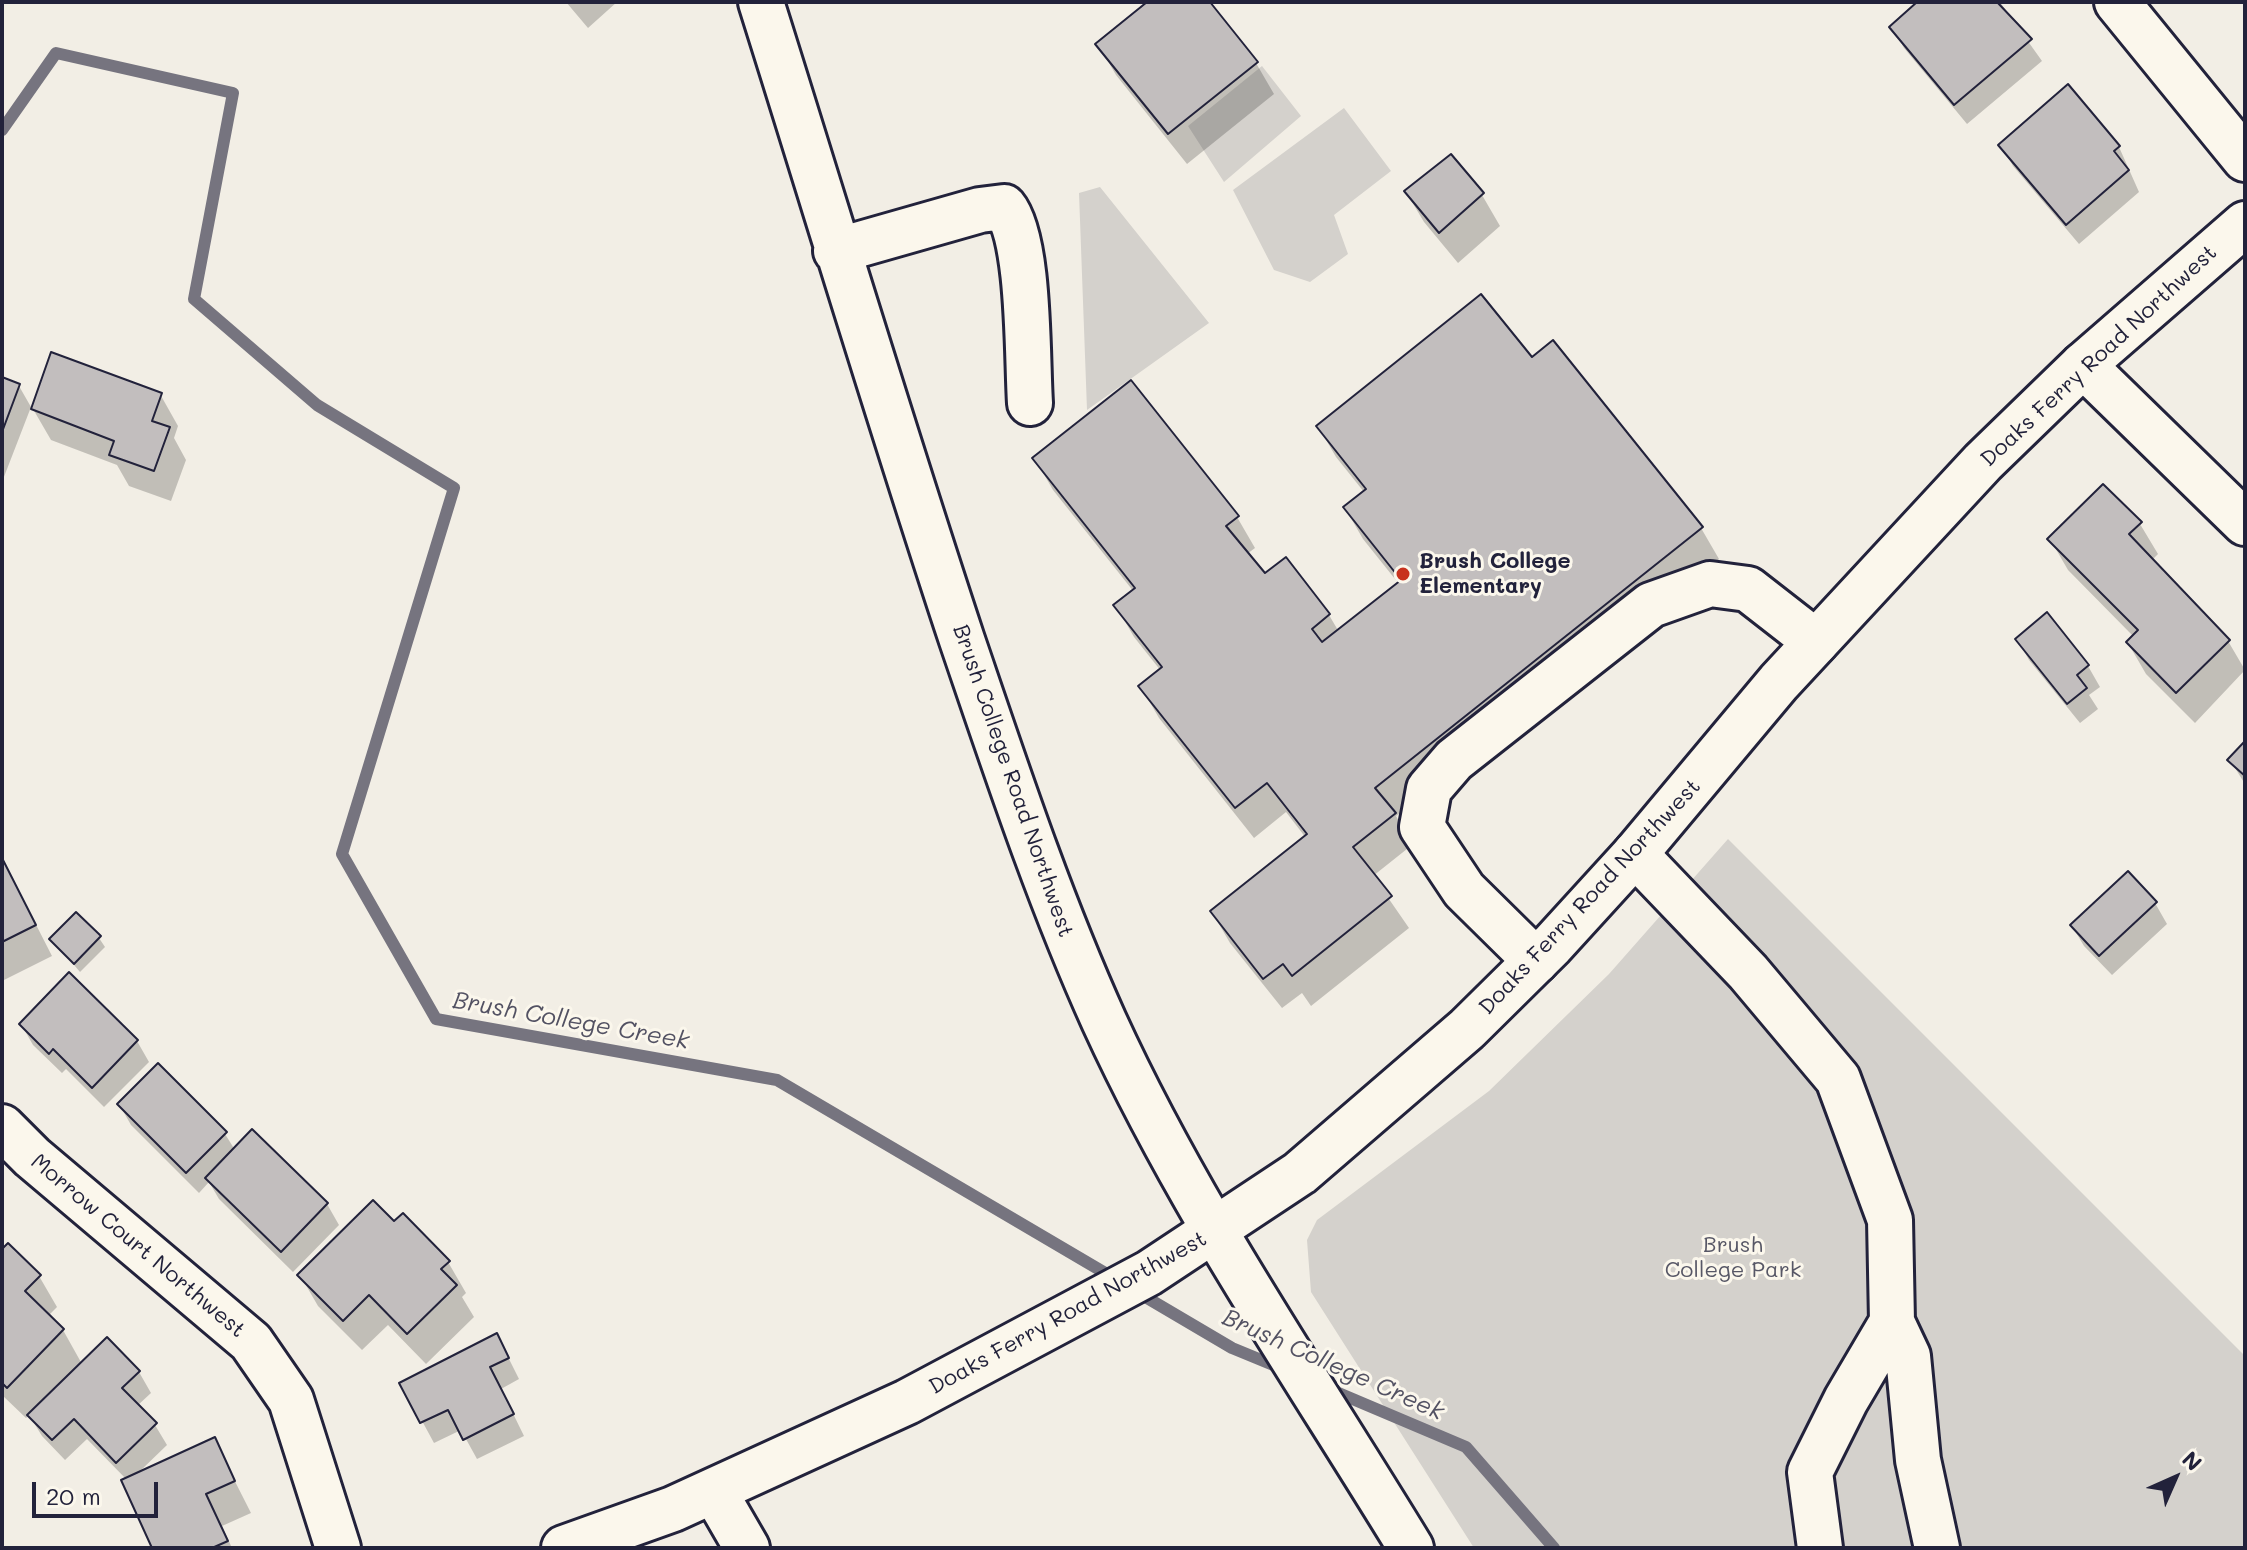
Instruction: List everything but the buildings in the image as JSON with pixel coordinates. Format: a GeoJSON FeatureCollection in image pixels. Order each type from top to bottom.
{"type":"FeatureCollection","features":[{"type":"Feature","properties":{"kind":"street","name":"Brush College Road Northwest"},"geometry":{"type":"LineString","coordinates":[[761,2],[836,251],[1036,857],[1106,1025],[1171,1157],[1411,1548]]}},
{"type":"Feature","properties":{"kind":"street"},"geometry":{"type":"LineString","coordinates":[[2117,2],[2245,159]]}},
{"type":"Feature","properties":{"kind":"street"},"geometry":{"type":"LineString","coordinates":[[836,251],[980,210],[1004,207],[1015,219],[1021,260],[1030,403]]}},
{"type":"Feature","properties":{"kind":"street","name":"Doaks Ferry Road Northwest"},"geometry":{"type":"LineString","coordinates":[[564,1548],[714,1491],[907,1402],[1149,1273],[1300,1173],[1467,1029],[1536,961],[1635,854],[1816,642],[1983,462],[2083,365],[2245,224]]}},
{"type":"Feature","properties":{"kind":"street"},"geometry":{"type":"LineString","coordinates":[[2083,365],[2245,523]]}},
{"type":"Feature","properties":{"kind":"street"},"geometry":{"type":"LineString","coordinates":[[1536,961],[1464,890],[1422,827],[1429,789],[1454,760],[1651,605],[1710,584],[1748,589],[1816,642]]}},
{"type":"Feature","properties":{"kind":"street"},"geometry":{"type":"LineString","coordinates":[[1635,854],[1748,972],[1838,1079],[1890,1220],[1892,1322],[1908,1356],[1918,1460],[1937,1548]]}},
{"type":"Feature","properties":{"kind":"street","name":"Morrow Court Northwest"},"geometry":{"type":"LineString","coordinates":[[2,1127],[32,1157],[251,1342],[291,1400],[338,1548]]}},
{"type":"Feature","properties":{"kind":"street"},"geometry":{"type":"LineString","coordinates":[[1820,1548],[1810,1472],[1846,1400],[1892,1322]]}},
{"type":"Feature","properties":{"kind":"street"},"geometry":{"type":"LineString","coordinates":[[714,1491],[747,1548]]}},
{"type":"Feature","properties":{"kind":"green space"},"geometry":{"type":"Polygon","coordinates":[[[1262,66],[1301,116],[1224,182],[1188,126],[1262,66]]]}},
{"type":"Feature","properties":{"kind":"green space"},"geometry":{"type":"Polygon","coordinates":[[[1344,108],[1391,171],[1334,215],[1348,254],[1310,282],[1274,270],[1233,190],[1344,108]]]}},
{"type":"Feature","properties":{"kind":"green space"},"geometry":{"type":"Polygon","coordinates":[[[1100,187],[1209,323],[1087,410],[1079,193],[1100,187]]]}},
{"type":"Feature","properties":{"kind":"green space","name":"Brush College Park"},"geometry":{"type":"Polygon","coordinates":[[[1728,839],[2245,1356],[2245,1548],[1474,1548],[1311,1292],[1307,1240],[1317,1220],[1489,1091],[1609,974],[1728,839]]]}},
{"type":"Feature","properties":{"kind":"waterway","name":"Brush College Creek"},"geometry":{"type":"LineString","coordinates":[[2,130],[56,53],[233,93],[194,299],[317,405],[454,488],[342,854],[436,1019],[777,1080],[1117,1280]]}},
{"type":"Feature","properties":{"kind":"waterway","name":"Brush College Creek"},"geometry":{"type":"LineString","coordinates":[[1137,1292],[1232,1348],[1283,1369]]}},
{"type":"Feature","properties":{"kind":"waterway","name":"Brush College Creek"},"geometry":{"type":"LineString","coordinates":[[1329,1389],[1466,1447],[1554,1548]]}},
{"type":"Feature","properties":{"kind":"place","name":"Brush College Elementary"},"geometry":{"type":"Point","coordinates":[1403,574]}}]}
